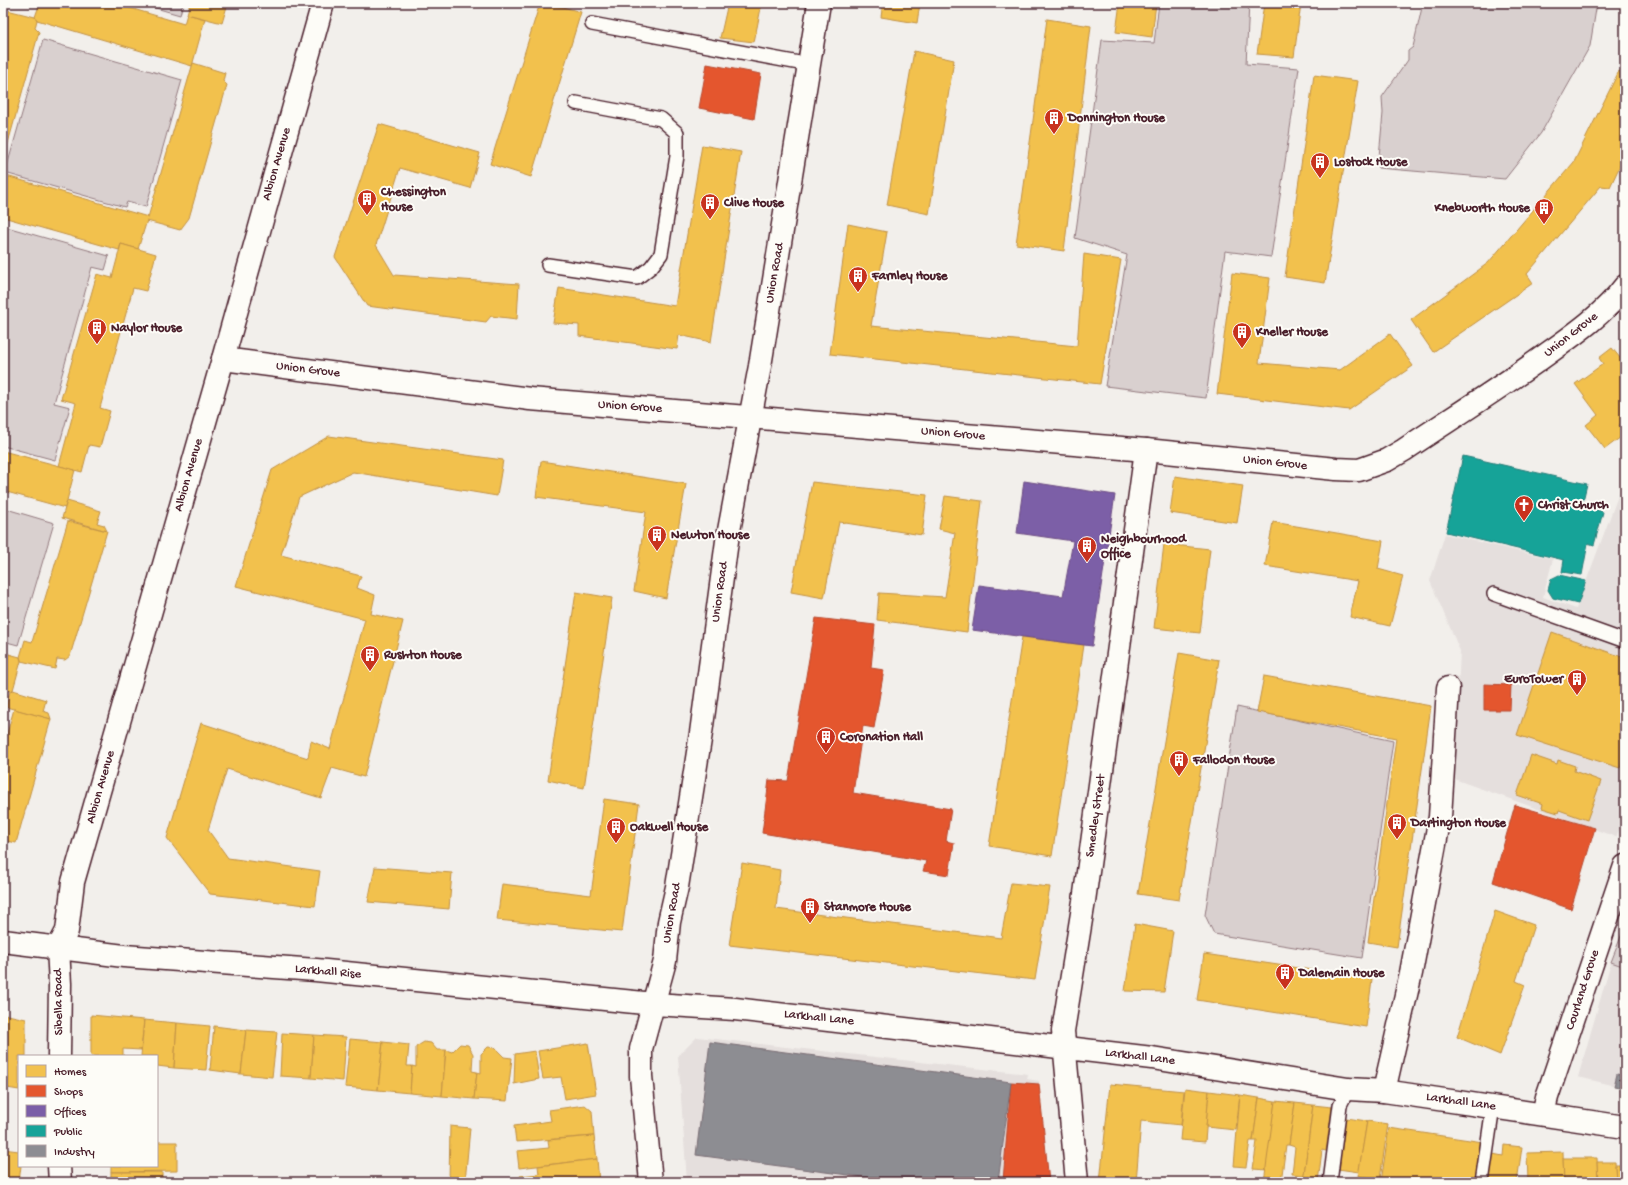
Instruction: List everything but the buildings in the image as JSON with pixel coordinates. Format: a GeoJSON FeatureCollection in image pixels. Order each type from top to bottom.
{"type":"FeatureCollection","features":[{"type":"Feature","properties":{"kind":"street","name":"Albion Avenue"},"geometry":{"type":"LineString","coordinates":[[58,948],[67,931],[73,882],[201,434],[224,359],[323,3]]}},
{"type":"Feature","properties":{"kind":"street","name":"Union Road"},"geometry":{"type":"LineString","coordinates":[[651,1182],[640,1060],[641,1049],[665,961],[669,922],[677,887],[701,733],[727,541],[750,417],[810,65],[819,3]]}},
{"type":"Feature","properties":{"kind":"street","name":"Union Grove"},"geometry":{"type":"LineString","coordinates":[[224,359],[530,399],[1146,450],[1359,470],[1387,460],[1404,450],[1524,371],[1582,330],[1625,286]]}},
{"type":"Feature","properties":{"kind":"street","name":"Smedley Street"},"geometry":{"type":"LineString","coordinates":[[1077,1182],[1063,1031],[1084,901],[1146,450]]}},
{"type":"Feature","properties":{"kind":"street"},"geometry":{"type":"LineString","coordinates":[[1384,1091],[1411,973],[1440,817],[1448,688]]}},
{"type":"Feature","properties":{"kind":"street","name":"Courland Grove"},"geometry":{"type":"LineString","coordinates":[[1543,1114],[1547,1097],[1625,866]]}},
{"type":"Feature","properties":{"kind":"street","name":"Larkhall Rise"},"geometry":{"type":"LineString","coordinates":[[3,941],[124,956],[316,970],[654,1004]]}},
{"type":"Feature","properties":{"kind":"street","name":"Sibella Road"},"geometry":{"type":"LineString","coordinates":[[58,948],[60,984],[59,1055]]}},
{"type":"Feature","properties":{"kind":"street","name":"Larkhall Lane"},"geometry":{"type":"LineString","coordinates":[[654,1004],[734,1008],[1152,1058],[1348,1089],[1384,1091],[1625,1127]]}},
{"type":"Feature","properties":{"kind":"street"},"geometry":{"type":"LineString","coordinates":[[59,1167],[60,1182]]}},
{"type":"Feature","properties":{"kind":"lane"},"geometry":{"type":"LineString","coordinates":[[592,24],[810,65]]}},
{"type":"Feature","properties":{"kind":"lane"},"geometry":{"type":"LineString","coordinates":[[548,265],[637,278],[651,267],[661,254],[677,156],[677,133],[661,119],[576,103]]}},
{"type":"Feature","properties":{"kind":"lane"},"geometry":{"type":"LineString","coordinates":[[1494,594],[1625,642]]}},
{"type":"Feature","properties":{"kind":"lane"},"geometry":{"type":"LineString","coordinates":[[1330,1182],[1340,1105],[1348,1089]]}},
{"type":"Feature","properties":{"kind":"lane"},"geometry":{"type":"LineString","coordinates":[[1482,1182],[1493,1107]]}},
{"type":"Feature","properties":{"kind":"shaded area"},"geometry":{"type":"Polygon","coordinates":[[[138,3],[183,3],[180,15],[138,3]]]}},
{"type":"Feature","properties":{"kind":"shaded area"},"geometry":{"type":"Polygon","coordinates":[[[1159,3],[1249,3],[1246,64],[1299,68],[1271,257],[1225,251],[1206,398],[1105,386],[1127,255],[1075,238],[1102,40],[1154,43],[1159,3]]]}},
{"type":"Feature","properties":{"kind":"shaded area"},"geometry":{"type":"Polygon","coordinates":[[[1423,3],[1597,3],[1590,46],[1541,133],[1505,179],[1378,168],[1383,113],[1382,97],[1408,60],[1408,51],[1413,47],[1423,3]]]}},
{"type":"Feature","properties":{"kind":"shaded area"},"geometry":{"type":"Polygon","coordinates":[[[43,40],[182,80],[146,207],[127,202],[125,207],[5,173],[43,40]]]}},
{"type":"Feature","properties":{"kind":"shaded area"},"geometry":{"type":"Polygon","coordinates":[[[3,226],[109,256],[105,270],[92,267],[54,403],[70,407],[55,460],[3,446],[3,226]]]}},
{"type":"Feature","properties":{"kind":"shaded area"},"geometry":{"type":"Polygon","coordinates":[[[1625,477],[1625,817],[1616,837],[1454,779],[1460,651],[1430,581],[1445,534],[1553,559],[1543,597],[1576,609],[1625,477]]]}},
{"type":"Feature","properties":{"kind":"shaded area"},"geometry":{"type":"Polygon","coordinates":[[[3,508],[54,523],[18,645],[3,641],[3,508]]]}},
{"type":"Feature","properties":{"kind":"shaded area"},"geometry":{"type":"Polygon","coordinates":[[[1237,707],[1393,741],[1362,958],[1214,934],[1205,915],[1237,707]]]}},
{"type":"Feature","properties":{"kind":"shaded area"},"geometry":{"type":"Polygon","coordinates":[[[1625,926],[1625,967],[1611,962],[1625,926]]]}},
{"type":"Feature","properties":{"kind":"shaded area"},"geometry":{"type":"Polygon","coordinates":[[[1611,962],[1625,967],[1625,1088],[1578,1077],[1611,962]]]}},
{"type":"Feature","properties":{"kind":"shaded area"},"geometry":{"type":"Polygon","coordinates":[[[697,1037],[1028,1074],[1027,1079],[1039,1081],[1048,1182],[687,1182],[678,1056],[697,1037]]]}},
{"type":"Feature","properties":{"kind":"place","name":"Donnington House"},"geometry":{"type":"Point","coordinates":[1054,135]}},
{"type":"Feature","properties":{"kind":"place","name":"Lostock House"},"geometry":{"type":"Point","coordinates":[1320,179]}},
{"type":"Feature","properties":{"kind":"place","name":"Chessington House"},"geometry":{"type":"Point","coordinates":[367,216]}},
{"type":"Feature","properties":{"kind":"place","name":"Clive House"},"geometry":{"type":"Point","coordinates":[710,220]}},
{"type":"Feature","properties":{"kind":"place","name":"Knebworth House"},"geometry":{"type":"Point","coordinates":[1544,225]}},
{"type":"Feature","properties":{"kind":"place","name":"Farnley House"},"geometry":{"type":"Point","coordinates":[858,293]}},
{"type":"Feature","properties":{"kind":"place","name":"Naylor House"},"geometry":{"type":"Point","coordinates":[97,345]}},
{"type":"Feature","properties":{"kind":"place","name":"Kneller House"},"geometry":{"type":"Point","coordinates":[1242,349]}},
{"type":"Feature","properties":{"kind":"place","name":"Christ Church"},"geometry":{"type":"Point","coordinates":[1524,522]}},
{"type":"Feature","properties":{"kind":"place","name":"Newton House"},"geometry":{"type":"Point","coordinates":[657,552]}},
{"type":"Feature","properties":{"kind":"place","name":"Neighbourhood Office"},"geometry":{"type":"Point","coordinates":[1087,563]}},
{"type":"Feature","properties":{"kind":"place","name":"Rushton House"},"geometry":{"type":"Point","coordinates":[370,672]}},
{"type":"Feature","properties":{"kind":"place","name":"EuroTower"},"geometry":{"type":"Point","coordinates":[1577,696]}},
{"type":"Feature","properties":{"kind":"place","name":"Coronation Hall"},"geometry":{"type":"Point","coordinates":[826,754]}},
{"type":"Feature","properties":{"kind":"place","name":"Fallodon House"},"geometry":{"type":"Point","coordinates":[1179,777]}},
{"type":"Feature","properties":{"kind":"place","name":"Dartington House"},"geometry":{"type":"Point","coordinates":[1397,840]}},
{"type":"Feature","properties":{"kind":"place","name":"Oakwell House"},"geometry":{"type":"Point","coordinates":[616,844]}},
{"type":"Feature","properties":{"kind":"place","name":"Stanmore House"},"geometry":{"type":"Point","coordinates":[810,924]}},
{"type":"Feature","properties":{"kind":"place","name":"Dalemain House"},"geometry":{"type":"Point","coordinates":[1285,990]}}]}
